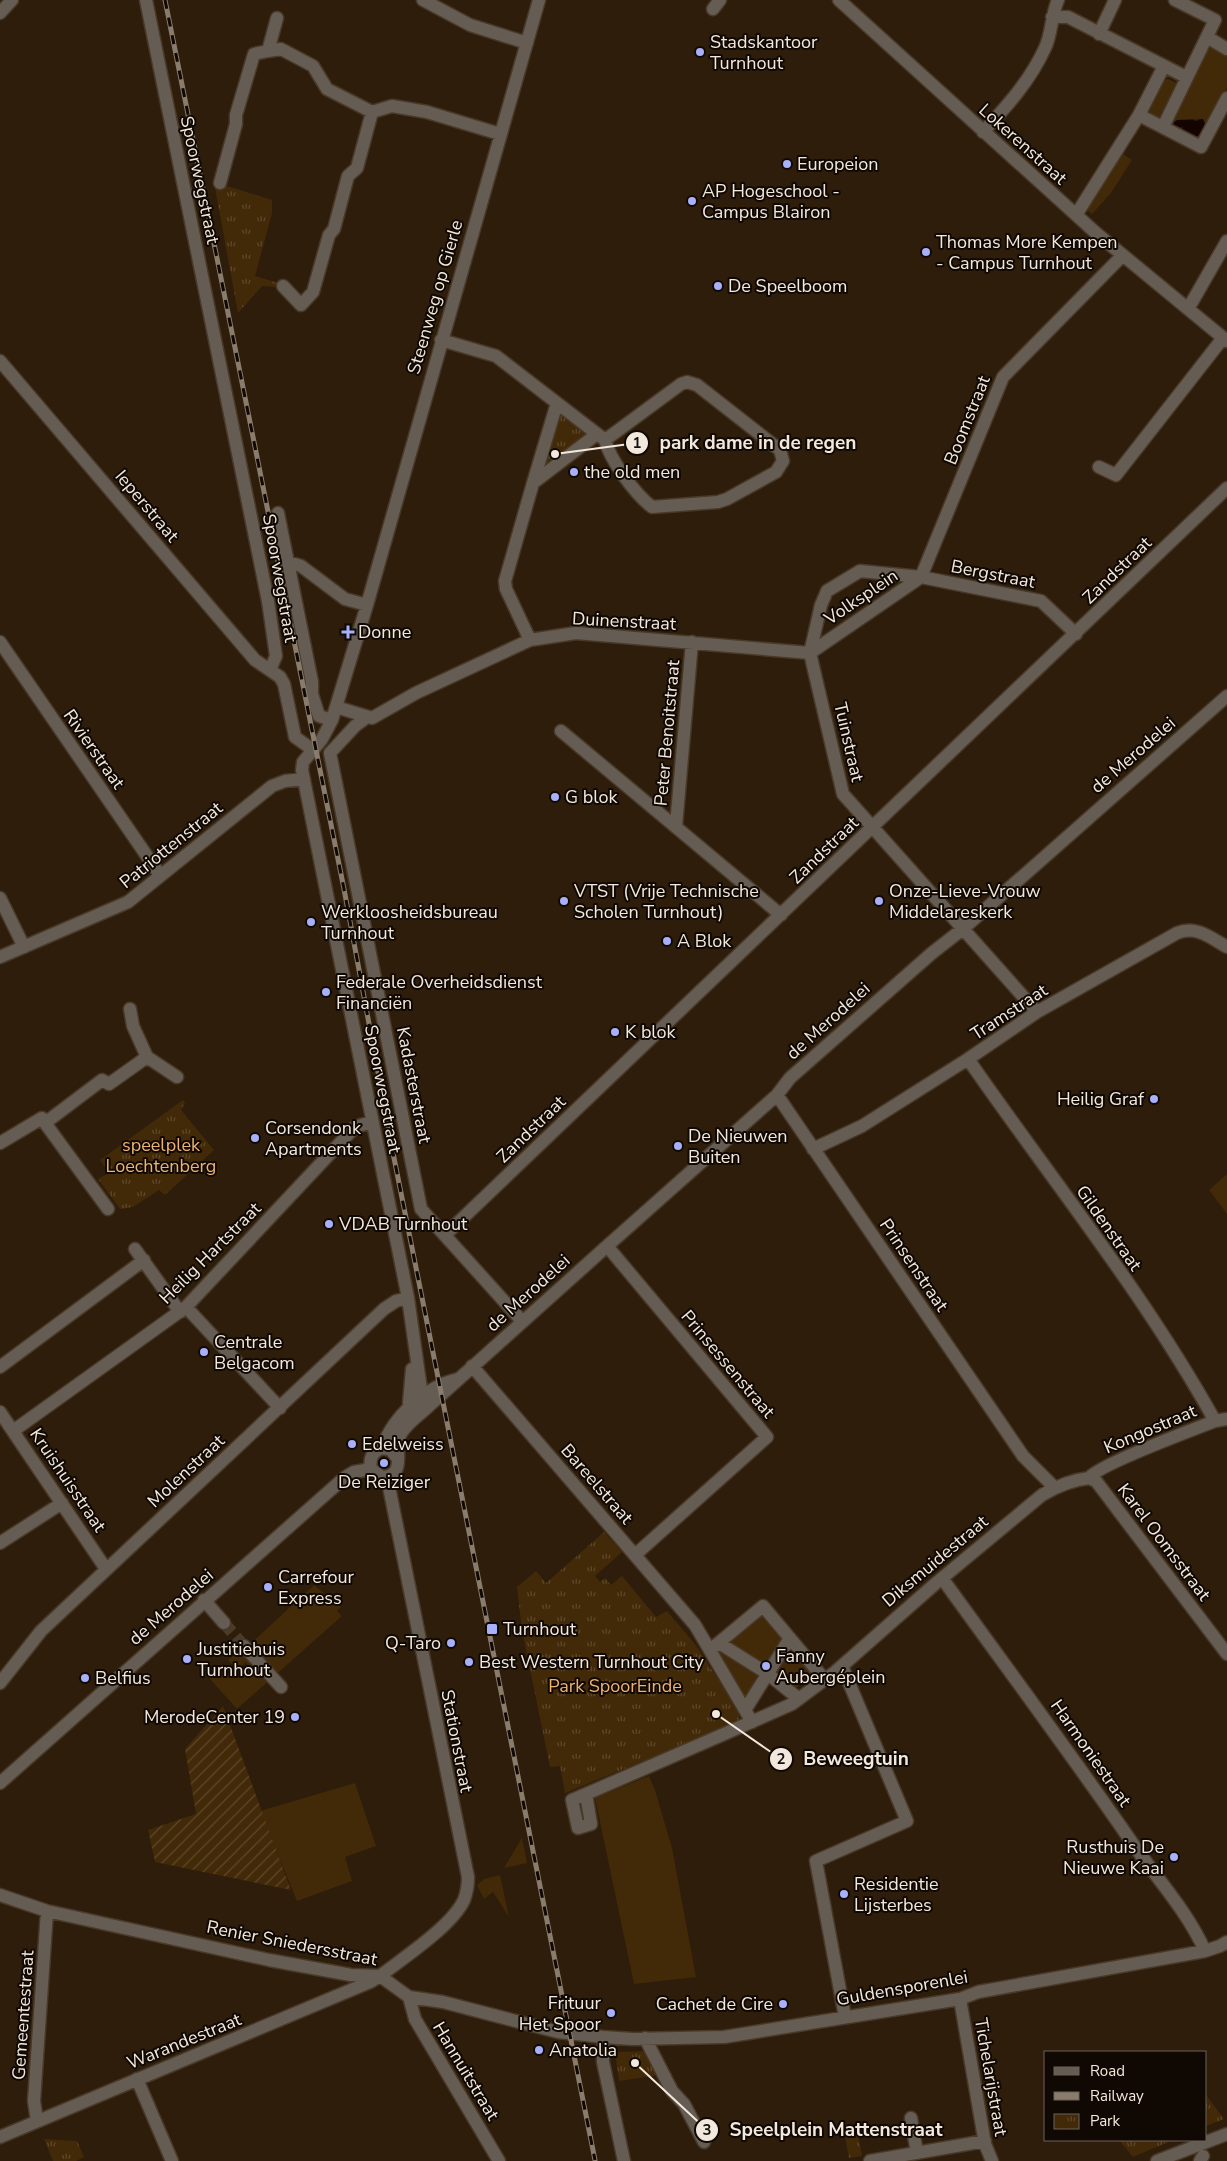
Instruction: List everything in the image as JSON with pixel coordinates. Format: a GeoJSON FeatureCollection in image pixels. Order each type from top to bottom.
{"type":"FeatureCollection","features":[{"type":"Feature","properties":{"kind":"street"},"geometry":{"type":"LineString","coordinates":[[0,13],[12,0]]}},
{"type":"Feature","properties":{"kind":"street","name":"Spoorwegstraat"},"geometry":{"type":"LineString","coordinates":[[146,0],[266,593],[276,656],[270,670]]}},
{"type":"Feature","properties":{"kind":"street"},"geometry":{"type":"LineString","coordinates":[[423,0],[470,24],[527,43]]}},
{"type":"Feature","properties":{"kind":"street","name":"Steenweg op Gierle"},"geometry":{"type":"LineString","coordinates":[[313,750],[332,720],[367,605],[539,0]]}},
{"type":"Feature","properties":{"kind":"street","name":"Lokerenstraat"},"geometry":{"type":"LineString","coordinates":[[840,0],[983,132],[1122,256],[1225,339],[1116,475],[1099,467]]}},
{"type":"Feature","properties":{"kind":"street"},"geometry":{"type":"LineString","coordinates":[[983,132],[1022,87],[1046,47],[1052,17],[1058,0]]}},
{"type":"Feature","properties":{"kind":"street"},"geometry":{"type":"LineString","coordinates":[[1099,34],[1116,0]]}},
{"type":"Feature","properties":{"kind":"street"},"geometry":{"type":"LineString","coordinates":[[1163,127],[1186,77],[1216,20],[1175,0]]}},
{"type":"Feature","properties":{"kind":"street"},"geometry":{"type":"LineString","coordinates":[[1052,17],[1068,17],[1186,77]]}},
{"type":"Feature","properties":{"kind":"street"},"geometry":{"type":"LineString","coordinates":[[268,51],[277,18]]}},
{"type":"Feature","properties":{"kind":"street"},"geometry":{"type":"LineString","coordinates":[[1207,37],[1227,49]]}},
{"type":"Feature","properties":{"kind":"street"},"geometry":{"type":"LineString","coordinates":[[220,183],[236,124],[236,115],[254,54],[268,51],[281,49],[313,66],[327,89],[372,112],[392,106],[427,112],[500,134]]}},
{"type":"Feature","properties":{"kind":"street"},"geometry":{"type":"LineString","coordinates":[[1076,215],[1139,115],[1164,66]]}},
{"type":"Feature","properties":{"kind":"street"},"geometry":{"type":"LineString","coordinates":[[1139,115],[1201,147],[1227,98]]}},
{"type":"Feature","properties":{"kind":"street"},"geometry":{"type":"LineString","coordinates":[[283,286],[300,304],[313,292],[328,235],[334,229],[348,176],[356,168],[372,112]]}},
{"type":"Feature","properties":{"kind":"street"},"geometry":{"type":"LineString","coordinates":[[1188,310],[1227,241]]}},
{"type":"Feature","properties":{"kind":"street","name":"Boomstraat"},"geometry":{"type":"LineString","coordinates":[[921,577],[1003,377],[1122,256]]}},
{"type":"Feature","properties":{"kind":"street"},"geometry":{"type":"LineString","coordinates":[[441,340],[496,356],[601,437],[608,451],[642,500],[652,507],[718,502],[727,499],[776,472],[783,461],[780,450],[697,385],[687,382],[681,384],[601,437],[533,483]]}},
{"type":"Feature","properties":{"kind":"street","name":"Ieperstraat"},"geometry":{"type":"LineString","coordinates":[[0,361],[255,660],[270,670]]}},
{"type":"Feature","properties":{"kind":"street"},"geometry":{"type":"LineString","coordinates":[[530,640],[506,590],[505,581],[557,403]]}},
{"type":"Feature","properties":{"kind":"street","name":"Zandstraat"},"geometry":{"type":"LineString","coordinates":[[445,1235],[1227,488]]}},
{"type":"Feature","properties":{"kind":"street"},"geometry":{"type":"LineString","coordinates":[[278,513],[312,682],[312,694],[319,716],[332,720]]}},
{"type":"Feature","properties":{"kind":"street"},"geometry":{"type":"LineString","coordinates":[[288,562],[301,566],[345,599],[367,605]]}},
{"type":"Feature","properties":{"kind":"street","name":"Volksplein"},"geometry":{"type":"LineString","coordinates":[[810,653],[821,605],[827,591],[860,571],[921,577]]}},
{"type":"Feature","properties":{"kind":"street","name":"Bergstraat"},"geometry":{"type":"LineString","coordinates":[[921,577],[1041,601],[1076,634]]}},
{"type":"Feature","properties":{"kind":"street","name":"Volksplein"},"geometry":{"type":"LineString","coordinates":[[810,653],[921,577]]}},
{"type":"Feature","properties":{"kind":"street","name":"Duinenstraat"},"geometry":{"type":"LineString","coordinates":[[367,717],[372,718],[416,693],[530,640],[576,633],[810,653]]}},
{"type":"Feature","properties":{"kind":"street","name":"Rivierstraat"},"geometry":{"type":"LineString","coordinates":[[0,642],[160,875]]}},
{"type":"Feature","properties":{"kind":"street","name":"Peter Benoitstraat"},"geometry":{"type":"LineString","coordinates":[[676,826],[692,642]]}},
{"type":"Feature","properties":{"kind":"street","name":"Tuinstraat"},"geometry":{"type":"LineString","coordinates":[[810,653],[843,794],[1038,1012]]}},
{"type":"Feature","properties":{"kind":"street"},"geometry":{"type":"LineString","coordinates":[[270,670],[280,677],[284,684],[295,737],[313,750]]}},
{"type":"Feature","properties":{"kind":"street","name":"de Merodelei"},"geometry":{"type":"LineString","coordinates":[[388,1477],[396,1471],[399,1438],[424,1410],[777,1095],[790,1078],[932,953],[964,928],[1227,696]]}},
{"type":"Feature","properties":{"kind":"street"},"geometry":{"type":"LineString","coordinates":[[336,707],[367,717]]}},
{"type":"Feature","properties":{"kind":"street","name":"Kadasterstraat"},"geometry":{"type":"LineString","coordinates":[[367,717],[355,726],[330,754],[421,1209],[522,1321]]}},
{"type":"Feature","properties":{"kind":"street","name":"Peter Benoitstraat"},"geometry":{"type":"LineString","coordinates":[[560,731],[781,915]]}},
{"type":"Feature","properties":{"kind":"street","name":"Spoorwegstraat"},"geometry":{"type":"LineString","coordinates":[[313,750],[304,762],[304,779],[371,1122],[408,1298],[424,1410]]}},
{"type":"Feature","properties":{"kind":"street","name":"Patriottenstraat"},"geometry":{"type":"LineString","coordinates":[[0,957],[128,902],[272,786],[285,781],[304,779]]}},
{"type":"Feature","properties":{"kind":"street"},"geometry":{"type":"LineString","coordinates":[[0,898],[24,947]]}},
{"type":"Feature","properties":{"kind":"street","name":"Tramstraat"},"geometry":{"type":"LineString","coordinates":[[813,1148],[862,1126],[1038,1012],[1184,930],[1201,932],[1227,947]]}},
{"type":"Feature","properties":{"kind":"street"},"geometry":{"type":"LineString","coordinates":[[130,1009],[133,1026],[147,1057],[177,1077]]}},
{"type":"Feature","properties":{"kind":"street"},"geometry":{"type":"LineString","coordinates":[[45,1123],[102,1080],[109,1084],[147,1057]]}},
{"type":"Feature","properties":{"kind":"street","name":"Gildenstraat"},"geometry":{"type":"LineString","coordinates":[[968,1059],[1221,1420]]}},
{"type":"Feature","properties":{"kind":"street","name":"Prinsenstraat"},"geometry":{"type":"LineString","coordinates":[[777,1095],[1023,1456],[1054,1487]]}},
{"type":"Feature","properties":{"kind":"street"},"geometry":{"type":"LineString","coordinates":[[0,1143],[42,1118],[108,1209]]}},
{"type":"Feature","properties":{"kind":"street","name":"Heilig Hartstraat"},"geometry":{"type":"LineString","coordinates":[[13,1431],[183,1310],[355,1128],[371,1122]]}},
{"type":"Feature","properties":{"kind":"street","name":"Prinsessenstraat"},"geometry":{"type":"LineString","coordinates":[[607,1246],[767,1436],[635,1555]]}},
{"type":"Feature","properties":{"kind":"street"},"geometry":{"type":"LineString","coordinates":[[135,1249],[183,1310],[280,1408]]}},
{"type":"Feature","properties":{"kind":"street"},"geometry":{"type":"LineString","coordinates":[[0,1367],[144,1260]]}},
{"type":"Feature","properties":{"kind":"street","name":"Molenstraat"},"geometry":{"type":"LineString","coordinates":[[0,1682],[41,1631],[106,1569],[384,1309],[396,1300],[408,1298]]}},
{"type":"Feature","properties":{"kind":"street","name":"Spoorwegstraat"},"geometry":{"type":"LineString","coordinates":[[411,1407],[409,1403],[416,1350]]}},
{"type":"Feature","properties":{"kind":"street","name":"Bareelstraat"},"geometry":{"type":"LineString","coordinates":[[472,1366],[714,1647],[752,1722]]}},
{"type":"Feature","properties":{"kind":"street","name":"de Merodelei"},"geometry":{"type":"LineString","coordinates":[[0,1783],[204,1600],[344,1478],[359,1471],[371,1469],[371,1456],[382,1448],[388,1432],[422,1397],[445,1382],[458,1379]]}},
{"type":"Feature","properties":{"kind":"street","name":"Kruishuisstraat"},"geometry":{"type":"LineString","coordinates":[[0,1412],[106,1569]]}},
{"type":"Feature","properties":{"kind":"street","name":"Kongostraat"},"geometry":{"type":"LineString","coordinates":[[1054,1487],[1079,1479],[1089,1478],[1093,1473],[1221,1420]]}},
{"type":"Feature","properties":{"kind":"street"},"geometry":{"type":"LineString","coordinates":[[382,1448],[392,1450],[398,1459]]}},
{"type":"Feature","properties":{"kind":"street"},"geometry":{"type":"LineString","coordinates":[[371,1469],[378,1476],[388,1477]]}},
{"type":"Feature","properties":{"kind":"street","name":"Stationstraat"},"geometry":{"type":"LineString","coordinates":[[380,1976],[446,1922],[463,1901],[468,1886],[468,1877],[449,1792],[388,1477]]}},
{"type":"Feature","properties":{"kind":"street","name":"Karel Oomsstraat"},"geometry":{"type":"LineString","coordinates":[[1089,1478],[1096,1481],[1227,1654]]}},
{"type":"Feature","properties":{"kind":"street","name":"Diksmuidestraat"},"geometry":{"type":"LineString","coordinates":[[586,1794],[792,1704],[842,1666],[942,1578],[1054,1487]]}},
{"type":"Feature","properties":{"kind":"street"},"geometry":{"type":"LineString","coordinates":[[0,1543],[62,1503]]}},
{"type":"Feature","properties":{"kind":"street","name":"Harmoniestraat"},"geometry":{"type":"LineString","coordinates":[[942,1578],[1041,1712],[1135,1847],[1194,1926],[1205,1951]]}},
{"type":"Feature","properties":{"kind":"street"},"geometry":{"type":"LineString","coordinates":[[204,1600],[224,1623]]}},
{"type":"Feature","properties":{"kind":"street"},"geometry":{"type":"LineString","coordinates":[[799,1699],[768,1674],[714,1647],[763,1606],[825,1680]]}},
{"type":"Feature","properties":{"kind":"street"},"geometry":{"type":"LineString","coordinates":[[745,1710],[790,1638]]}},
{"type":"Feature","properties":{"kind":"street"},"geometry":{"type":"LineString","coordinates":[[244,1646],[280,1687]]}},
{"type":"Feature","properties":{"kind":"street"},"geometry":{"type":"LineString","coordinates":[[842,1666],[907,1821],[816,1861],[845,2017]]}},
{"type":"Feature","properties":{"kind":"street","name":"Renier Sniedersstraat"},"geometry":{"type":"LineString","coordinates":[[0,1895],[47,1911],[268,1960],[351,1975],[380,1976],[409,1997],[443,2002],[558,2032],[603,2037]]}},
{"type":"Feature","properties":{"kind":"street","name":"Gemeentestraat"},"geometry":{"type":"LineString","coordinates":[[38,2121],[34,2101],[47,1911]]}},
{"type":"Feature","properties":{"kind":"street","name":"Guldensporenlei"},"geometry":{"type":"LineString","coordinates":[[603,2037],[724,2037],[960,1999],[978,1992],[1205,1951],[1227,1943]]}},
{"type":"Feature","properties":{"kind":"street","name":"Warandestraat"},"geometry":{"type":"LineString","coordinates":[[0,2136],[347,1993],[380,1976]]}},
{"type":"Feature","properties":{"kind":"street","name":"Hannuitstraat"},"geometry":{"type":"LineString","coordinates":[[409,1997],[415,2019],[499,2161]]}},
{"type":"Feature","properties":{"kind":"street","name":"Tichelarijstraat"},"geometry":{"type":"LineString","coordinates":[[960,1999],[984,2141],[992,2161]]}},
{"type":"Feature","properties":{"kind":"street"},"geometry":{"type":"LineString","coordinates":[[603,2037],[603,2062],[624,2161]]}},
{"type":"Feature","properties":{"kind":"street"},"geometry":{"type":"LineString","coordinates":[[645,2038],[672,2091],[684,2104],[704,2142]]}},
{"type":"Feature","properties":{"kind":"street"},"geometry":{"type":"LineString","coordinates":[[137,2079],[172,2161]]}},
{"type":"Feature","properties":{"kind":"street"},"geometry":{"type":"LineString","coordinates":[[911,2118],[917,2153]]}},
{"type":"Feature","properties":{"kind":"street"},"geometry":{"type":"LineString","coordinates":[[1157,2161],[1227,2134]]}},
{"type":"Feature","properties":{"kind":"street"},"geometry":{"type":"LineString","coordinates":[[870,2161],[984,2141]]}},
{"type":"Feature","properties":{"kind":"green space"},"geometry":{"type":"Polygon","coordinates":[[[1212,46],[1227,52],[1227,88],[1202,137],[1195,139],[1170,124],[1207,47],[1212,46]]]}},
{"type":"Feature","properties":{"kind":"green space"},"geometry":{"type":"Polygon","coordinates":[[[1168,79],[1176,83],[1178,87],[1168,113],[1159,120],[1150,115],[1148,110],[1162,82],[1168,79]]]}},
{"type":"Feature","properties":{"kind":"green space"},"geometry":{"type":"Polygon","coordinates":[[[1119,151],[1132,160],[1111,193],[1092,214],[1083,207],[1119,151]]]}},
{"type":"Feature","properties":{"kind":"green space"},"geometry":{"type":"Polygon","coordinates":[[[214,182],[272,200],[272,213],[255,276],[278,283],[277,287],[262,286],[238,313],[214,182]]]}},
{"type":"Feature","properties":{"kind":"green space"},"geometry":{"type":"Polygon","coordinates":[[[558,406],[592,434],[539,474],[558,406]]]}},
{"type":"Feature","properties":{"kind":"green space","name":"speelplek Loechtenberg"},"geometry":{"type":"Polygon","coordinates":[[[183,1100],[185,1103],[181,1110],[214,1150],[165,1195],[159,1190],[133,1207],[120,1209],[98,1179],[109,1173],[100,1160],[183,1100]]]}},
{"type":"Feature","properties":{"kind":"green space"},"geometry":{"type":"Polygon","coordinates":[[[1227,1174],[1227,1214],[1209,1190],[1227,1174]]]}},
{"type":"Feature","properties":{"kind":"green space","name":"Park SpoorEinde"},"geometry":{"type":"Polygon","coordinates":[[[604,1532],[622,1552],[595,1576],[600,1582],[605,1578],[611,1585],[622,1576],[656,1617],[667,1611],[695,1644],[740,1713],[738,1722],[565,1793],[560,1766],[550,1767],[522,1630],[517,1587],[536,1571],[546,1583],[604,1532]]]}},
{"type":"Feature","properties":{"kind":"green space"},"geometry":{"type":"Polygon","coordinates":[[[314,1585],[341,1607],[337,1611],[342,1616],[237,1709],[209,1678],[222,1667],[229,1675],[237,1678],[241,1678],[254,1670],[245,1662],[240,1669],[236,1669],[228,1660],[244,1646],[246,1648],[314,1585]]]}},
{"type":"Feature","properties":{"kind":"green space"},"geometry":{"type":"Polygon","coordinates":[[[763,1613],[785,1640],[767,1667],[725,1643],[763,1613]]]}},
{"type":"Feature","properties":{"kind":"green space"},"geometry":{"type":"Polygon","coordinates":[[[789,1644],[814,1672],[795,1689],[776,1673],[789,1644]]]}},
{"type":"Feature","properties":{"kind":"green space"},"geometry":{"type":"Polygon","coordinates":[[[720,1647],[760,1677],[745,1701],[715,1651],[720,1647]]]}},
{"type":"Feature","properties":{"kind":"green space"},"geometry":{"type":"Polygon","coordinates":[[[223,1706],[291,1890],[155,1862],[148,1830],[196,1814],[185,1749],[223,1706]]]}},
{"type":"Feature","properties":{"kind":"green space"},"geometry":{"type":"Polygon","coordinates":[[[649,1776],[672,1848],[696,1977],[634,1984],[595,1798],[649,1776]]]}},
{"type":"Feature","properties":{"kind":"green space"},"geometry":{"type":"Polygon","coordinates":[[[355,1783],[376,1846],[345,1857],[352,1881],[297,1901],[260,1811],[355,1783]]]}},
{"type":"Feature","properties":{"kind":"green space"},"geometry":{"type":"Polygon","coordinates":[[[522,1838],[527,1863],[504,1868],[522,1838]]]}},
{"type":"Feature","properties":{"kind":"green space"},"geometry":{"type":"Polygon","coordinates":[[[500,1875],[509,1917],[493,1892],[484,1899],[477,1885],[484,1879],[500,1875]]]}},
{"type":"Feature","properties":{"kind":"green space"},"geometry":{"type":"Polygon","coordinates":[[[647,2051],[659,2075],[619,2081],[615,2052],[647,2051]]]}},
{"type":"Feature","properties":{"kind":"green space"},"geometry":{"type":"Polygon","coordinates":[[[1207,2096],[1224,2119],[1207,2126],[1207,2096]]]}},
{"type":"Feature","properties":{"kind":"green space"},"geometry":{"type":"Polygon","coordinates":[[[857,2129],[862,2156],[849,2158],[844,2131],[857,2129]]]}},
{"type":"Feature","properties":{"kind":"green space"},"geometry":{"type":"Polygon","coordinates":[[[44,2139],[77,2141],[84,2157],[76,2161],[53,2161],[44,2139]]]}},
{"type":"Feature","properties":{"kind":"green space"},"geometry":{"type":"Polygon","coordinates":[[[1120,2141],[1171,2141],[1133,2157],[1120,2141]]]}},
{"type":"Feature","properties":{"kind":"water"},"geometry":{"type":"Polygon","coordinates":[[[1203,119],[1206,126],[1199,137],[1195,138],[1173,126],[1177,120],[1203,119]]]}},
{"type":"Feature","properties":{"kind":"tunnel"},"geometry":{"type":"LineString","coordinates":[[224,1623],[244,1646]]}},
{"type":"Feature","properties":{"kind":"railway"},"geometry":{"type":"LineString","coordinates":[[165,0],[344,889],[393,1153],[595,2160]]}},
{"type":"Feature","properties":{"kind":"place","name":"Stadskantoor Turnhout"},"geometry":{"type":"Point","coordinates":[700,52]}},
{"type":"Feature","properties":{"kind":"place","name":"Europeion"},"geometry":{"type":"Point","coordinates":[787,164]}},
{"type":"Feature","properties":{"kind":"place","name":"AP Hogeschool - Campus Blairon"},"geometry":{"type":"Point","coordinates":[692,201]}},
{"type":"Feature","properties":{"kind":"place","name":"Thomas More Kempen - Campus Turnhout"},"geometry":{"type":"Point","coordinates":[926,252]}},
{"type":"Feature","properties":{"kind":"place","name":"De Speelboom"},"geometry":{"type":"Point","coordinates":[718,286]}},
{"type":"Feature","properties":{"kind":"place","name":"park dame in de regen"},"geometry":{"type":"Point","coordinates":[555,454]}},
{"type":"Feature","properties":{"kind":"place","name":"the old men"},"geometry":{"type":"Point","coordinates":[574,472]}},
{"type":"Feature","properties":{"kind":"place","name":"Donne"},"geometry":{"type":"Point","coordinates":[348,632]}},
{"type":"Feature","properties":{"kind":"place","name":"G blok"},"geometry":{"type":"Point","coordinates":[555,797]}},
{"type":"Feature","properties":{"kind":"place","name":"VTST (Vrije Technische Scholen Turnhout)"},"geometry":{"type":"Point","coordinates":[564,901]}},
{"type":"Feature","properties":{"kind":"place","name":"Onze-Lieve-Vrouw Middelareskerk"},"geometry":{"type":"Point","coordinates":[879,901]}},
{"type":"Feature","properties":{"kind":"place","name":"Werkloosheidsbureau Turnhout"},"geometry":{"type":"Point","coordinates":[311,922]}},
{"type":"Feature","properties":{"kind":"place","name":"A Blok"},"geometry":{"type":"Point","coordinates":[667,941]}},
{"type":"Feature","properties":{"kind":"place","name":"Federale Overheidsdienst Financiën"},"geometry":{"type":"Point","coordinates":[326,992]}},
{"type":"Feature","properties":{"kind":"place","name":"K blok"},"geometry":{"type":"Point","coordinates":[615,1032]}},
{"type":"Feature","properties":{"kind":"place","name":"Heilig Graf"},"geometry":{"type":"Point","coordinates":[1154,1099]}},
{"type":"Feature","properties":{"kind":"place","name":"Corsendonk Apartments"},"geometry":{"type":"Point","coordinates":[255,1138]}},
{"type":"Feature","properties":{"kind":"place","name":"De Nieuwen Buiten"},"geometry":{"type":"Point","coordinates":[678,1146]}},
{"type":"Feature","properties":{"kind":"place","name":"VDAB Turnhout"},"geometry":{"type":"Point","coordinates":[329,1224]}},
{"type":"Feature","properties":{"kind":"place","name":"Centrale Belgacom"},"geometry":{"type":"Point","coordinates":[204,1352]}},
{"type":"Feature","properties":{"kind":"place","name":"Edelweiss"},"geometry":{"type":"Point","coordinates":[352,1444]}},
{"type":"Feature","properties":{"kind":"place","name":"De Reiziger"},"geometry":{"type":"Point","coordinates":[384,1463]}},
{"type":"Feature","properties":{"kind":"place","name":"Carrefour Express"},"geometry":{"type":"Point","coordinates":[268,1587]}},
{"type":"Feature","properties":{"kind":"place","name":"Turnhout"},"geometry":{"type":"Point","coordinates":[492,1629]}},
{"type":"Feature","properties":{"kind":"place","name":"Q-Taro"},"geometry":{"type":"Point","coordinates":[451,1643]}},
{"type":"Feature","properties":{"kind":"place","name":"Justitiehuis Turnhout"},"geometry":{"type":"Point","coordinates":[187,1659]}},
{"type":"Feature","properties":{"kind":"place","name":"Best Western Turnhout City"},"geometry":{"type":"Point","coordinates":[469,1662]}},
{"type":"Feature","properties":{"kind":"place","name":"Fanny Aubergéplein"},"geometry":{"type":"Point","coordinates":[766,1666]}},
{"type":"Feature","properties":{"kind":"place","name":"Belfius"},"geometry":{"type":"Point","coordinates":[85,1678]}},
{"type":"Feature","properties":{"kind":"place","name":"Beweegtuin"},"geometry":{"type":"Point","coordinates":[716,1714]}},
{"type":"Feature","properties":{"kind":"place","name":"MerodeCenter 19"},"geometry":{"type":"Point","coordinates":[295,1717]}},
{"type":"Feature","properties":{"kind":"place","name":"Rusthuis De Nieuwe Kaai"},"geometry":{"type":"Point","coordinates":[1174,1857]}},
{"type":"Feature","properties":{"kind":"place","name":"Residentie Lijsterbes"},"geometry":{"type":"Point","coordinates":[844,1894]}},
{"type":"Feature","properties":{"kind":"place","name":"Cachet de Cire"},"geometry":{"type":"Point","coordinates":[783,2004]}},
{"type":"Feature","properties":{"kind":"place","name":"Frituur Het Spoor"},"geometry":{"type":"Point","coordinates":[611,2013]}},
{"type":"Feature","properties":{"kind":"place","name":"Anatolia"},"geometry":{"type":"Point","coordinates":[539,2050]}},
{"type":"Feature","properties":{"kind":"place","name":"Speelplein Mattenstraat"},"geometry":{"type":"Point","coordinates":[635,2063]}}]}
